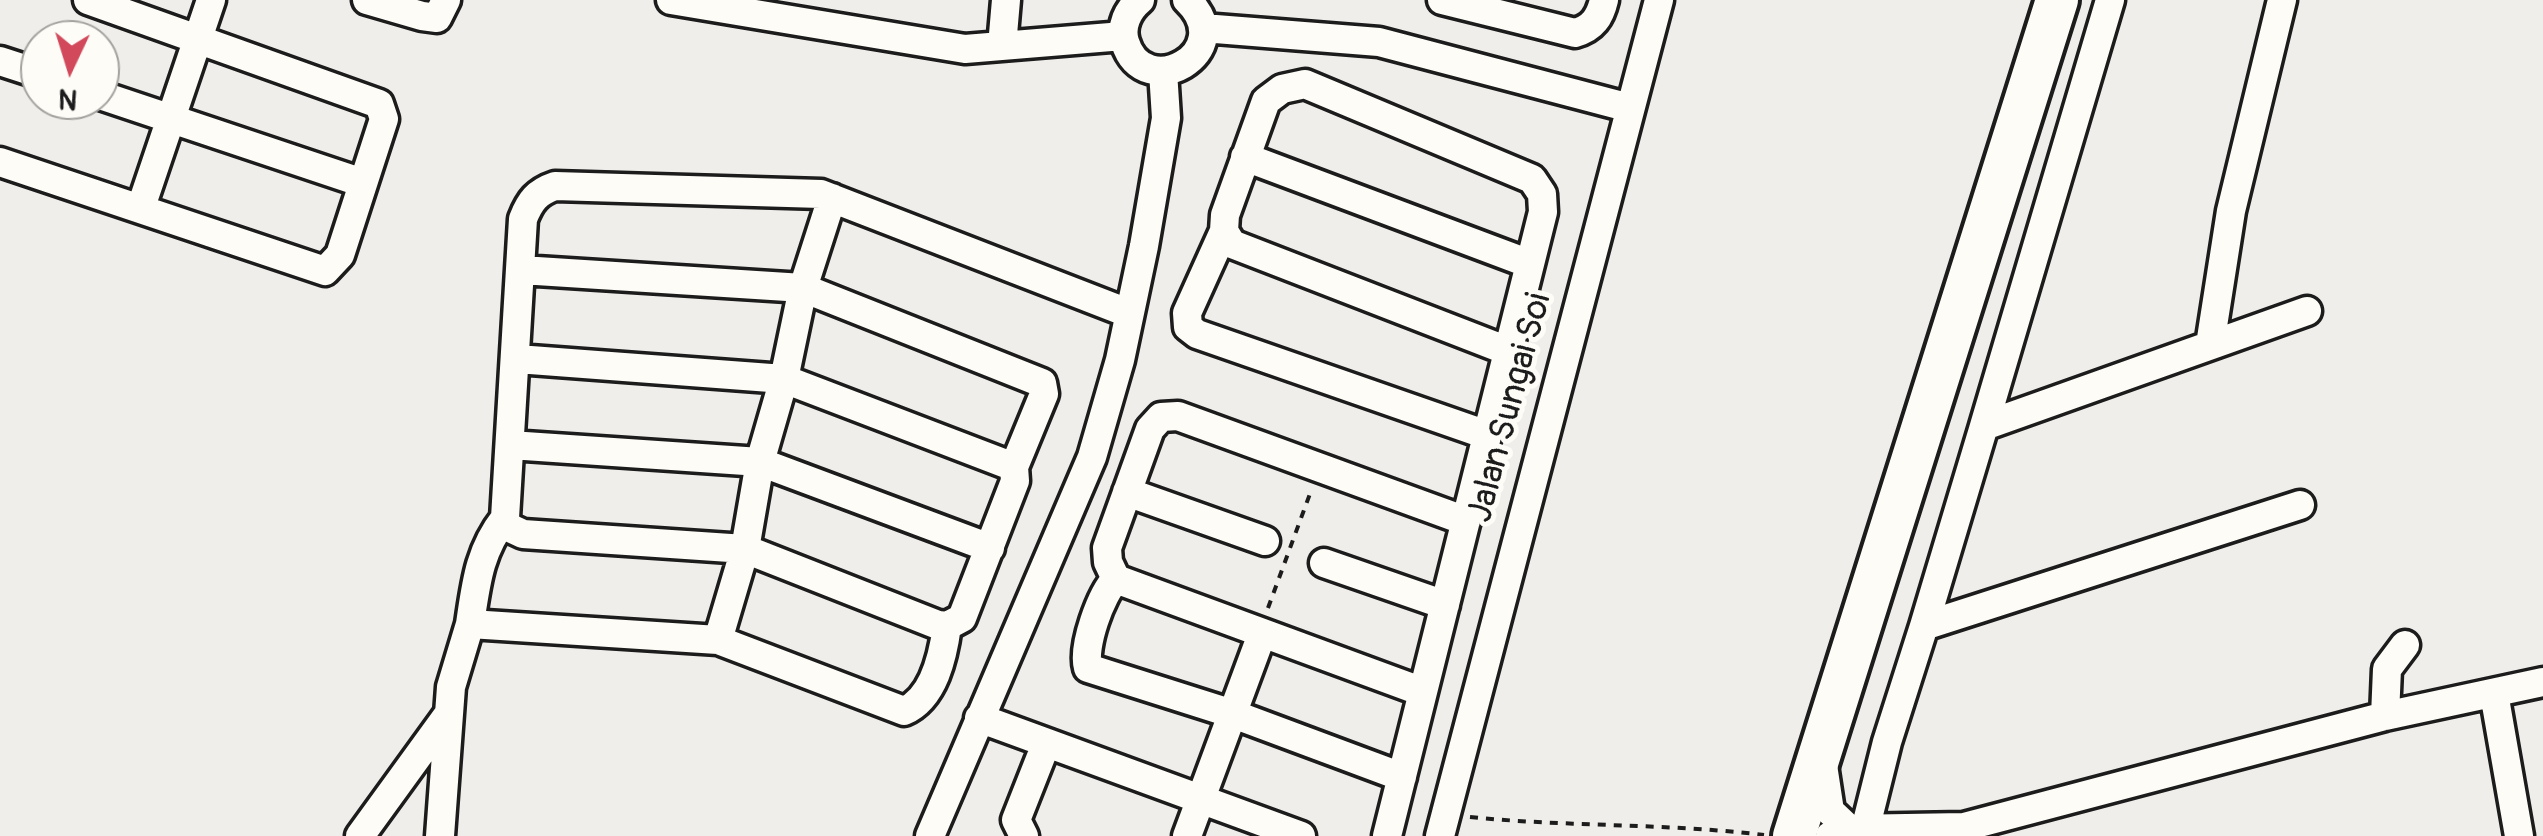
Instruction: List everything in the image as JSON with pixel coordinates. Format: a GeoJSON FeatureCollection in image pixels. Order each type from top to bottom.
{"type":"FeatureCollection","features":[{"type":"Feature","properties":{"kind":"highway"},"geometry":{"type":"LineString","coordinates":[[1764,835],[2027,0]]}},
{"type":"Feature","properties":{"kind":"highway"},"geometry":{"type":"LineString","coordinates":[[1794,836],[2058,0]]}},
{"type":"Feature","properties":{"kind":"street"},"geometry":{"type":"LineString","coordinates":[[0,162],[325,271],[340,255],[384,119],[379,104],[88,0]]}},
{"type":"Feature","properties":{"kind":"street"},"geometry":{"type":"LineString","coordinates":[[141,207],[211,0]]}},
{"type":"Feature","properties":{"kind":"street"},"geometry":{"type":"LineString","coordinates":[[367,0],[437,18],[446,0]]}},
{"type":"Feature","properties":{"kind":"street"},"geometry":{"type":"LineString","coordinates":[[672,0],[966,49],[1123,36]]}},
{"type":"Feature","properties":{"kind":"street"},"geometry":{"type":"LineString","coordinates":[[1002,46],[1006,0]]}},
{"type":"Feature","properties":{"kind":"street"},"geometry":{"type":"LineString","coordinates":[[1140,0],[1126,18],[1123,36],[1127,48],[1140,63],[1163,71],[1188,63],[1202,42],[1201,18],[1187,0]]}},
{"type":"Feature","properties":{"kind":"street"},"geometry":{"type":"LineString","coordinates":[[1442,0],[1562,32],[1587,30],[1600,15],[1604,0]]}},
{"type":"Feature","properties":{"kind":"street","name":"Jalan Sungai Soi"},"geometry":{"type":"LineString","coordinates":[[1442,825],[1659,0]]}},
{"type":"Feature","properties":{"kind":"street"},"geometry":{"type":"LineString","coordinates":[[1848,832],[1887,742],[1924,626],[2110,0]]}},
{"type":"Feature","properties":{"kind":"street"},"geometry":{"type":"LineString","coordinates":[[2210,345],[2231,211],[2282,0]]}},
{"type":"Feature","properties":{"kind":"street"},"geometry":{"type":"LineString","coordinates":[[1203,28],[1379,42],[1630,108]]}},
{"type":"Feature","properties":{"kind":"street"},"geometry":{"type":"LineString","coordinates":[[930,836],[1092,457],[1120,360],[1144,246],[1166,118],[1163,71]]}},
{"type":"Feature","properties":{"kind":"street"},"geometry":{"type":"LineString","coordinates":[[1387,836],[1488,435],[1543,212],[1542,194],[1532,179],[1305,84],[1282,89],[1266,100],[1225,215],[1224,231],[1187,313],[1188,327],[1198,334],[1488,435]]}},
{"type":"Feature","properties":{"kind":"street"},"geometry":{"type":"LineString","coordinates":[[120,101],[364,183]]}},
{"type":"Feature","properties":{"kind":"street"},"geometry":{"type":"LineString","coordinates":[[1245,157],[1530,264]]}},
{"type":"Feature","properties":{"kind":"street"},"geometry":{"type":"LineString","coordinates":[[440,836],[451,687],[470,624],[482,556],[504,518],[523,219],[530,202],[542,190],[555,186],[806,192],[832,198],[1128,313]]}},
{"type":"Feature","properties":{"kind":"street"},"geometry":{"type":"LineString","coordinates":[[718,640],[744,549],[760,462],[784,379],[803,288],[832,198]]}},
{"type":"Feature","properties":{"kind":"street"},"geometry":{"type":"LineString","coordinates":[[1224,231],[1232,244],[1508,351]]}},
{"type":"Feature","properties":{"kind":"street"},"geometry":{"type":"LineString","coordinates":[[504,518],[508,527],[523,534],[744,549],[948,626],[962,618],[1044,394],[1042,383],[803,288],[520,270]]}},
{"type":"Feature","properties":{"kind":"street"},"geometry":{"type":"LineString","coordinates":[[1984,426],[2307,311]]}},
{"type":"Feature","properties":{"kind":"street"},"geometry":{"type":"LineString","coordinates":[[517,359],[784,379],[1015,469]]}},
{"type":"Feature","properties":{"kind":"street"},"geometry":{"type":"LineString","coordinates":[[1423,692],[1116,579],[1107,548],[1150,429],[1161,417],[1178,416],[1466,521]]}},
{"type":"Feature","properties":{"kind":"street"},"geometry":{"type":"LineString","coordinates":[[510,445],[760,462],[990,548]]}},
{"type":"Feature","properties":{"kind":"street"},"geometry":{"type":"LineString","coordinates":[[1127,492],[1277,546]]}},
{"type":"Feature","properties":{"kind":"street"},"geometry":{"type":"LineString","coordinates":[[1924,626],[2300,505]]}},
{"type":"Feature","properties":{"kind":"street"},"geometry":{"type":"LineString","coordinates":[[1324,562],[1445,605]]}},
{"type":"Feature","properties":{"kind":"street"},"geometry":{"type":"LineString","coordinates":[[1116,579],[1104,596],[1086,655],[1088,668],[1233,714],[1402,776]]}},
{"type":"Feature","properties":{"kind":"street"},"geometry":{"type":"LineString","coordinates":[[470,624],[718,640],[904,711],[917,706],[926,695],[944,651],[948,626]]}},
{"type":"Feature","properties":{"kind":"street"},"geometry":{"type":"LineString","coordinates":[[1186,836],[1260,634]]}},
{"type":"Feature","properties":{"kind":"street"},"geometry":{"type":"LineString","coordinates":[[2384,716],[2388,669],[2404,645]]}},
{"type":"Feature","properties":{"kind":"street"},"geometry":{"type":"LineString","coordinates":[[1848,832],[1964,827],[2384,716],[2543,682]]}},
{"type":"Feature","properties":{"kind":"street"},"geometry":{"type":"LineString","coordinates":[[2494,693],[2526,827]]}},
{"type":"Feature","properties":{"kind":"street"},"geometry":{"type":"LineString","coordinates":[[360,836],[448,716]]}},
{"type":"Feature","properties":{"kind":"street"},"geometry":{"type":"LineString","coordinates":[[979,718],[1301,836]]}},
{"type":"Feature","properties":{"kind":"street"},"geometry":{"type":"LineString","coordinates":[[1024,836],[1016,820],[1046,744]]}},
{"type":"Feature","properties":{"kind":"street"},"geometry":{"type":"LineString","coordinates":[[1823,745],[1830,811],[1848,832]]}},
{"type":"Feature","properties":{"kind":"path"},"geometry":{"type":"LineString","coordinates":[[1260,634],[1277,546],[1320,468]]}},
{"type":"Feature","properties":{"kind":"path"},"geometry":{"type":"LineString","coordinates":[[1442,825],[1688,826],[1764,835]]}}]}
